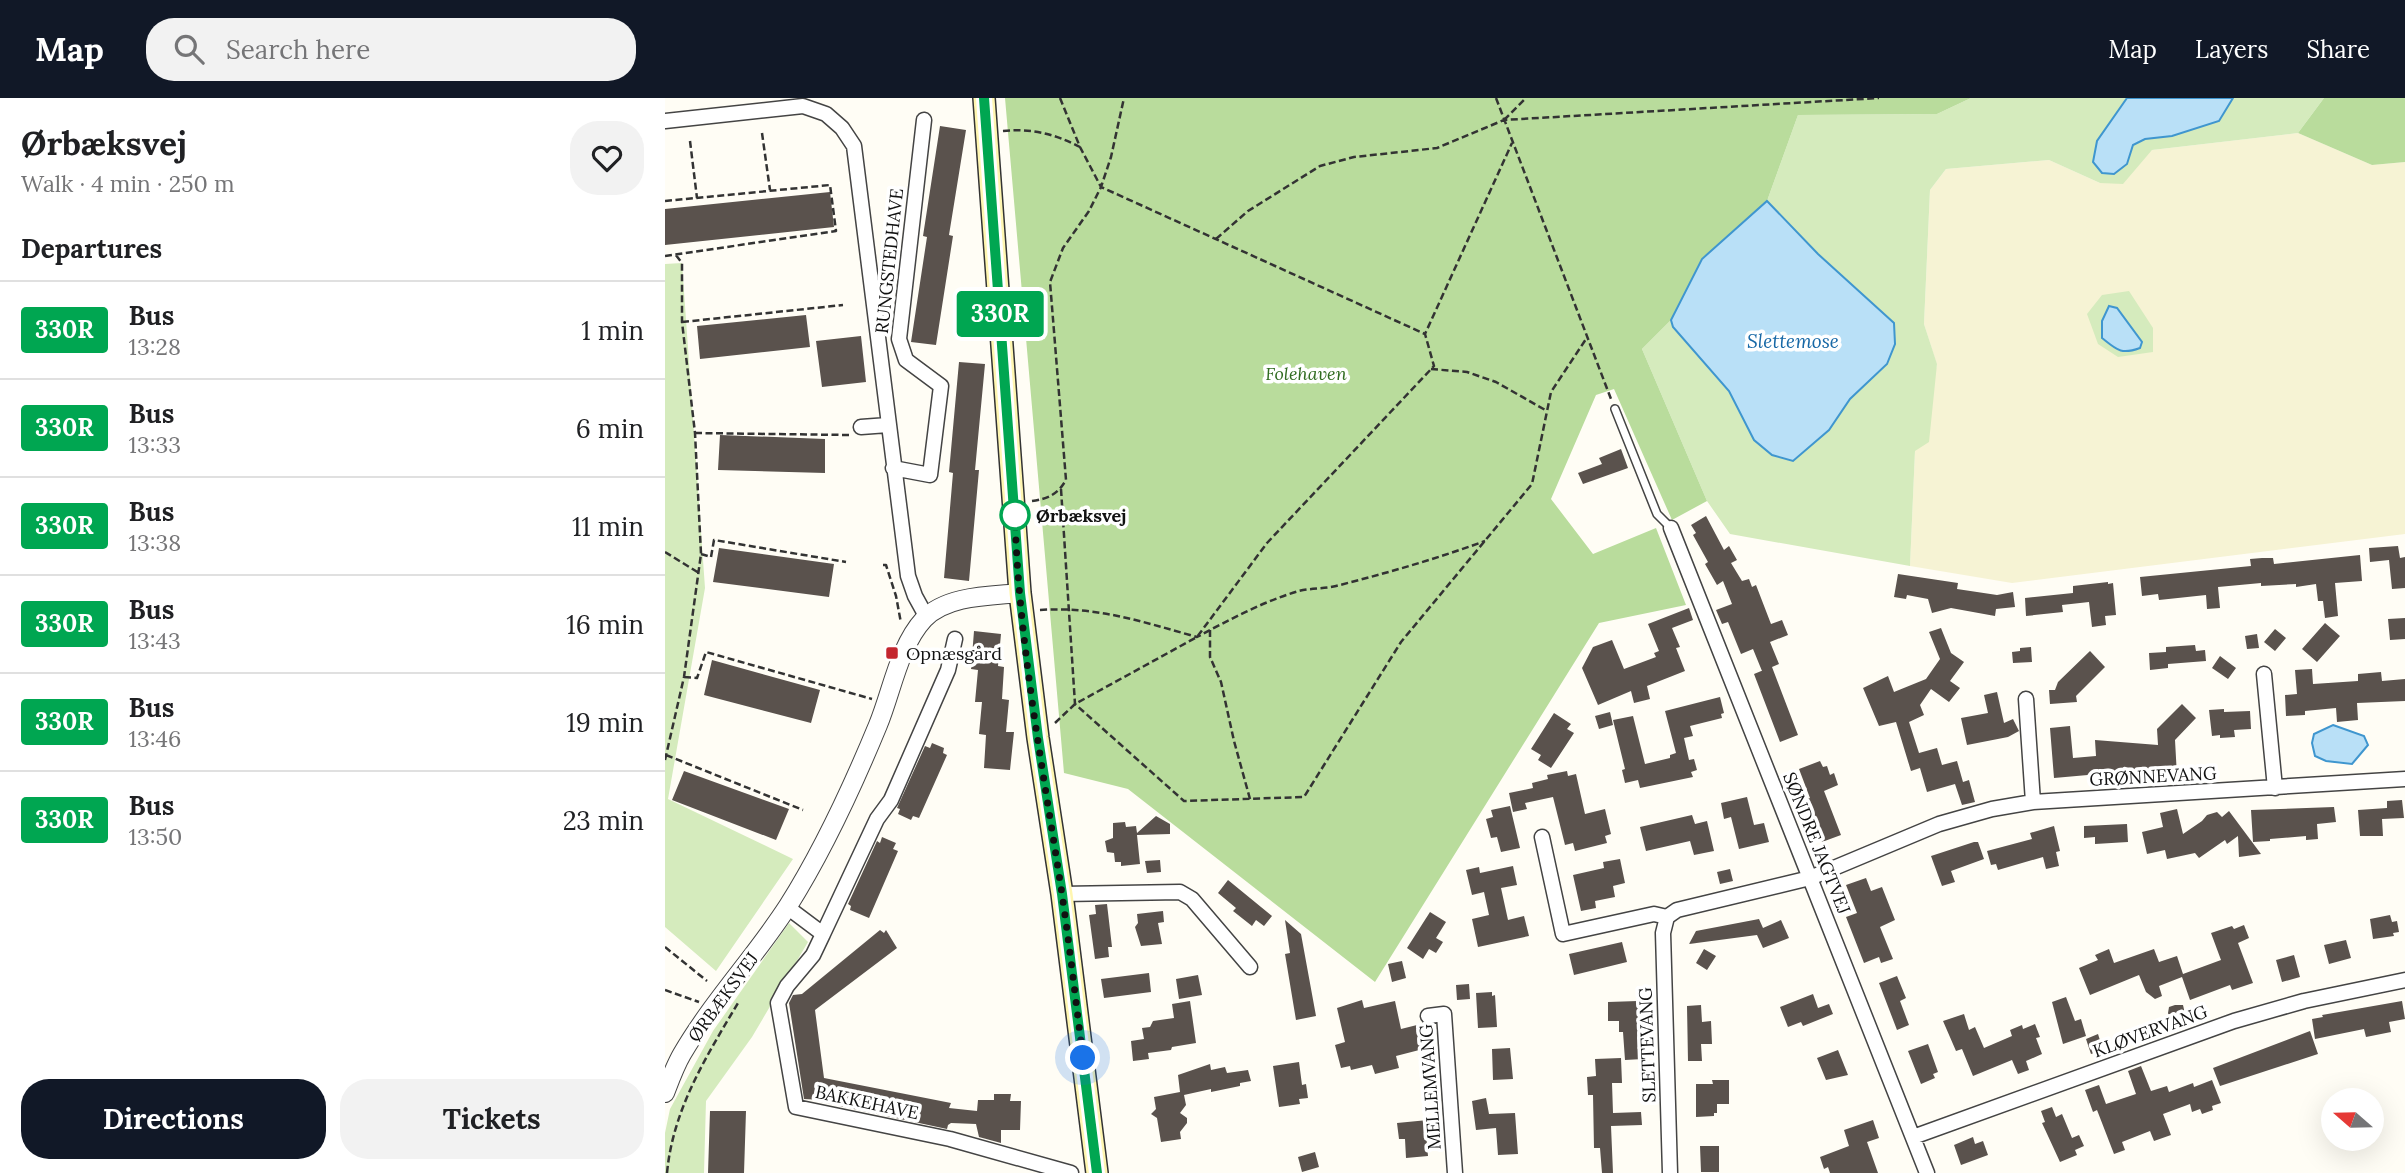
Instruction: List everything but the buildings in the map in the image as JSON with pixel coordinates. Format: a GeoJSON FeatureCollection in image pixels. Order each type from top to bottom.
{"type":"FeatureCollection","features":[{"type":"Feature","properties":{"kind":"main road"},"geometry":{"type":"LineString","coordinates":[[984,98],[1021,602],[1062,894],[1097,1173]]}},
{"type":"Feature","properties":{"kind":"street"},"geometry":{"type":"LineString","coordinates":[[665,121],[803,106],[826,114],[842,128],[854,146],[908,576],[926,616]]}},
{"type":"Feature","properties":{"kind":"street","name":"RUNGSTEDHAVE"},"geometry":{"type":"LineString","coordinates":[[893,468],[930,475],[941,386],[906,360],[899,340],[924,120]]}},
{"type":"Feature","properties":{"kind":"street"},"geometry":{"type":"LineString","coordinates":[[856,431],[888,425]]}},
{"type":"Feature","properties":{"kind":"street","name":"SØNDRE JAGTVEJ"},"geometry":{"type":"LineString","coordinates":[[1671,528],[1927,1173]]}},
{"type":"Feature","properties":{"kind":"street","name":"ØRBÆKSVEJ"},"geometry":{"type":"LineString","coordinates":[[665,1093],[681,1056],[711,1009],[787,907],[821,850],[851,792],[910,637],[926,616],[944,606],[967,599],[1021,602]]}},
{"type":"Feature","properties":{"kind":"street","name":"BAKKEHAVE"},"geometry":{"type":"LineString","coordinates":[[955,639],[948,670],[891,800],[877,818],[813,955],[787,986],[778,1003],[796,1107],[950,1139],[1071,1173]]}},
{"type":"Feature","properties":{"kind":"street"},"geometry":{"type":"LineString","coordinates":[[2263,674],[2276,788]]}},
{"type":"Feature","properties":{"kind":"street"},"geometry":{"type":"LineString","coordinates":[[2025,699],[2033,802]]}},
{"type":"Feature","properties":{"kind":"street","name":"GRØNNEVANG"},"geometry":{"type":"LineString","coordinates":[[1810,878],[1939,824],[1992,809],[2033,802],[2405,779]]}},
{"type":"Feature","properties":{"kind":"street"},"geometry":{"type":"LineString","coordinates":[[1542,837],[1563,934],[1654,914],[1667,917],[1677,910],[1810,878]]}},
{"type":"Feature","properties":{"kind":"street"},"geometry":{"type":"LineString","coordinates":[[1062,894],[1179,892],[1192,899],[1250,967]]}},
{"type":"Feature","properties":{"kind":"street"},"geometry":{"type":"LineString","coordinates":[[787,907],[823,934]]}},
{"type":"Feature","properties":{"kind":"street","name":"SLETTEVANG"},"geometry":{"type":"LineString","coordinates":[[1667,917],[1663,933],[1670,1173]]}},
{"type":"Feature","properties":{"kind":"street","name":"KLØVERVANG"},"geometry":{"type":"LineString","coordinates":[[1913,1137],[2234,1021],[2304,1001],[2405,980]]}},
{"type":"Feature","properties":{"kind":"street","name":"MELLEMVANG"},"geometry":{"type":"LineString","coordinates":[[1428,1016],[1444,1014],[1455,1173]]}},
{"type":"Feature","properties":{"kind":"lane"},"geometry":{"type":"LineString","coordinates":[[1615,409],[1657,513],[1671,528]]}},
{"type":"Feature","properties":{"kind":"path"},"geometry":{"type":"LineString","coordinates":[[1060,98],[1080,148],[1101,187],[1425,334]]}},
{"type":"Feature","properties":{"kind":"path"},"geometry":{"type":"LineString","coordinates":[[1014,503],[1052,496],[1061,489],[1066,480],[1050,282],[1063,248],[1089,211],[1101,187],[1111,157],[1124,98]]}},
{"type":"Feature","properties":{"kind":"path"},"geometry":{"type":"LineString","coordinates":[[1496,98],[1615,409]]}},
{"type":"Feature","properties":{"kind":"path"},"geometry":{"type":"LineString","coordinates":[[1504,120],[1526,98]]}},
{"type":"Feature","properties":{"kind":"path"},"geometry":{"type":"LineString","coordinates":[[1216,239],[1248,211],[1320,166],[1354,157],[1437,148],[1504,120],[1879,98]]}},
{"type":"Feature","properties":{"kind":"path"},"geometry":{"type":"LineString","coordinates":[[986,133],[1024,129],[1064,139],[1080,148]]}},
{"type":"Feature","properties":{"kind":"path"},"geometry":{"type":"LineString","coordinates":[[762,133],[770,190]]}},
{"type":"Feature","properties":{"kind":"path"},"geometry":{"type":"LineString","coordinates":[[691,141],[697,198]]}},
{"type":"Feature","properties":{"kind":"path"},"geometry":{"type":"LineString","coordinates":[[1197,637],[1268,542],[1434,366],[1425,334],[1512,143]]}},
{"type":"Feature","properties":{"kind":"path"},"geometry":{"type":"LineString","coordinates":[[665,201],[830,185],[836,231],[665,256]]}},
{"type":"Feature","properties":{"kind":"path"},"geometry":{"type":"LineString","coordinates":[[665,760],[684,677],[701,554],[695,433],[682,322],[682,263],[675,254]]}},
{"type":"Feature","properties":{"kind":"path"},"geometry":{"type":"LineString","coordinates":[[682,322],[843,305]]}},
{"type":"Feature","properties":{"kind":"path"},"geometry":{"type":"LineString","coordinates":[[1061,489],[1076,704],[1184,801],[1304,797],[1401,642],[1532,484],[1551,392],[1586,339]]}},
{"type":"Feature","properties":{"kind":"path"},"geometry":{"type":"LineString","coordinates":[[1431,369],[1467,372],[1496,382],[1547,411]]}},
{"type":"Feature","properties":{"kind":"path"},"geometry":{"type":"LineString","coordinates":[[695,433],[856,431]]}},
{"type":"Feature","properties":{"kind":"path"},"geometry":{"type":"LineString","coordinates":[[701,554],[711,557],[714,540],[846,562]]}},
{"type":"Feature","properties":{"kind":"path"},"geometry":{"type":"LineString","coordinates":[[1038,738],[1076,704],[1237,616],[1300,591],[1377,576],[1441,557],[1485,540]]}},
{"type":"Feature","properties":{"kind":"path"},"geometry":{"type":"LineString","coordinates":[[665,552],[699,573]]}},
{"type":"Feature","properties":{"kind":"path"},"geometry":{"type":"LineString","coordinates":[[883,565],[886,565],[896,596],[899,620],[910,637]]}},
{"type":"Feature","properties":{"kind":"path"},"geometry":{"type":"LineString","coordinates":[[1021,602],[1118,615],[1197,637]]}},
{"type":"Feature","properties":{"kind":"path"},"geometry":{"type":"LineString","coordinates":[[1210,630],[1210,657],[1221,682],[1250,799]]}},
{"type":"Feature","properties":{"kind":"path"},"geometry":{"type":"LineString","coordinates":[[684,677],[697,678],[706,652],[872,698]]}},
{"type":"Feature","properties":{"kind":"path"},"geometry":{"type":"LineString","coordinates":[[666,755],[803,810]]}},
{"type":"Feature","properties":{"kind":"path"},"geometry":{"type":"LineString","coordinates":[[665,947],[707,981]]}},
{"type":"Feature","properties":{"kind":"path"},"geometry":{"type":"LineString","coordinates":[[665,990],[689,997],[711,1009]]}},
{"type":"Feature","properties":{"kind":"path"},"geometry":{"type":"LineString","coordinates":[[667,1173],[670,1146],[691,1085],[738,1003]]}},
{"type":"Feature","properties":{"kind":"shaded area"},"geometry":{"type":"Polygon","coordinates":[[[2298,133],[2372,165],[2405,162],[2405,534],[2012,583],[1910,566],[1915,451],[1937,365],[1924,324],[1930,190],[1946,169],[2049,160],[2100,183],[2152,150],[2298,133]]]}},
{"type":"Feature","properties":{"kind":"green space","name":"Folehaven"},"geometry":{"type":"Polygon","coordinates":[[[1005,98],[1971,98],[1937,114],[1798,115],[1767,201],[1702,259],[1671,320],[1642,349],[1707,501],[1672,520],[1614,389],[1596,395],[1551,499],[1593,554],[1656,528],[1686,605],[1599,623],[1375,982],[1128,789],[1064,773],[1005,98]]]}},
{"type":"Feature","properties":{"kind":"green space"},"geometry":{"type":"Polygon","coordinates":[[[1971,98],[2324,98],[2298,133],[2152,150],[2123,184],[2100,183],[2049,160],[1946,169],[1930,190],[1924,324],[1937,364],[1929,442],[1915,451],[1910,566],[1730,534],[1707,501],[1642,349],[1671,320],[1673,327],[1729,391],[1754,440],[1829,430],[1850,399],[1887,364],[1818,254],[1767,201],[1798,115],[1937,114],[1971,98]]]}},
{"type":"Feature","properties":{"kind":"green space"},"geometry":{"type":"Polygon","coordinates":[[[2324,98],[2405,98],[2405,162],[2372,165],[2298,133],[2324,98]]]}},
{"type":"Feature","properties":{"kind":"green space"},"geometry":{"type":"Polygon","coordinates":[[[682,263],[705,588],[668,799],[793,859],[716,971],[665,927],[665,264],[682,263]]]}},
{"type":"Feature","properties":{"kind":"green space"},"geometry":{"type":"Polygon","coordinates":[[[2129,291],[2153,328],[2153,352],[2118,357],[2098,344],[2087,314],[2102,295],[2129,291]]]}},
{"type":"Feature","properties":{"kind":"green space"},"geometry":{"type":"Polygon","coordinates":[[[789,923],[808,942],[752,1037],[706,1101],[704,1173],[665,1173],[665,1133],[670,1109],[713,1031],[789,923]]]}},
{"type":"Feature","properties":{"kind":"water"},"geometry":{"type":"Polygon","coordinates":[[[2127,98],[2233,98],[2219,121],[2172,136],[2145,139],[2133,145],[2127,164],[2114,174],[2102,173],[2093,162],[2097,141],[2127,98]]]}},
{"type":"Feature","properties":{"kind":"water","name":"Slettemose"},"geometry":{"type":"Polygon","coordinates":[[[1767,201],[1818,254],[1894,323],[1895,344],[1887,364],[1850,399],[1829,430],[1793,461],[1772,455],[1754,440],[1729,391],[1673,327],[1671,320],[1702,259],[1767,201]]]}},
{"type":"Feature","properties":{"kind":"water"},"geometry":{"type":"Polygon","coordinates":[[[2109,306],[2117,308],[2142,342],[2140,348],[2119,350],[2102,338],[2102,321],[2109,306]]]}},
{"type":"Feature","properties":{"kind":"water"},"geometry":{"type":"Polygon","coordinates":[[[2333,725],[2364,736],[2368,745],[2352,764],[2326,761],[2315,756],[2312,743],[2314,734],[2333,725]]]}},
{"type":"Feature","properties":{"kind":"bus line","name":"330R"},"geometry":{"type":"LineString","coordinates":[[984,98],[1020,593],[1097,1173]]}},
{"type":"Feature","properties":{"kind":"place","name":"Ørbæksvej"},"geometry":{"type":"Point","coordinates":[1015,515]}},
{"type":"Feature","properties":{"kind":"place","name":"Opnæsgård"},"geometry":{"type":"Point","coordinates":[892,653]}},
{"type":"Feature","properties":{"kind":"route"},"geometry":{"type":"LineString","coordinates":[[1015,515],[1020,593],[1038,738],[1083,1058]]}}]}
